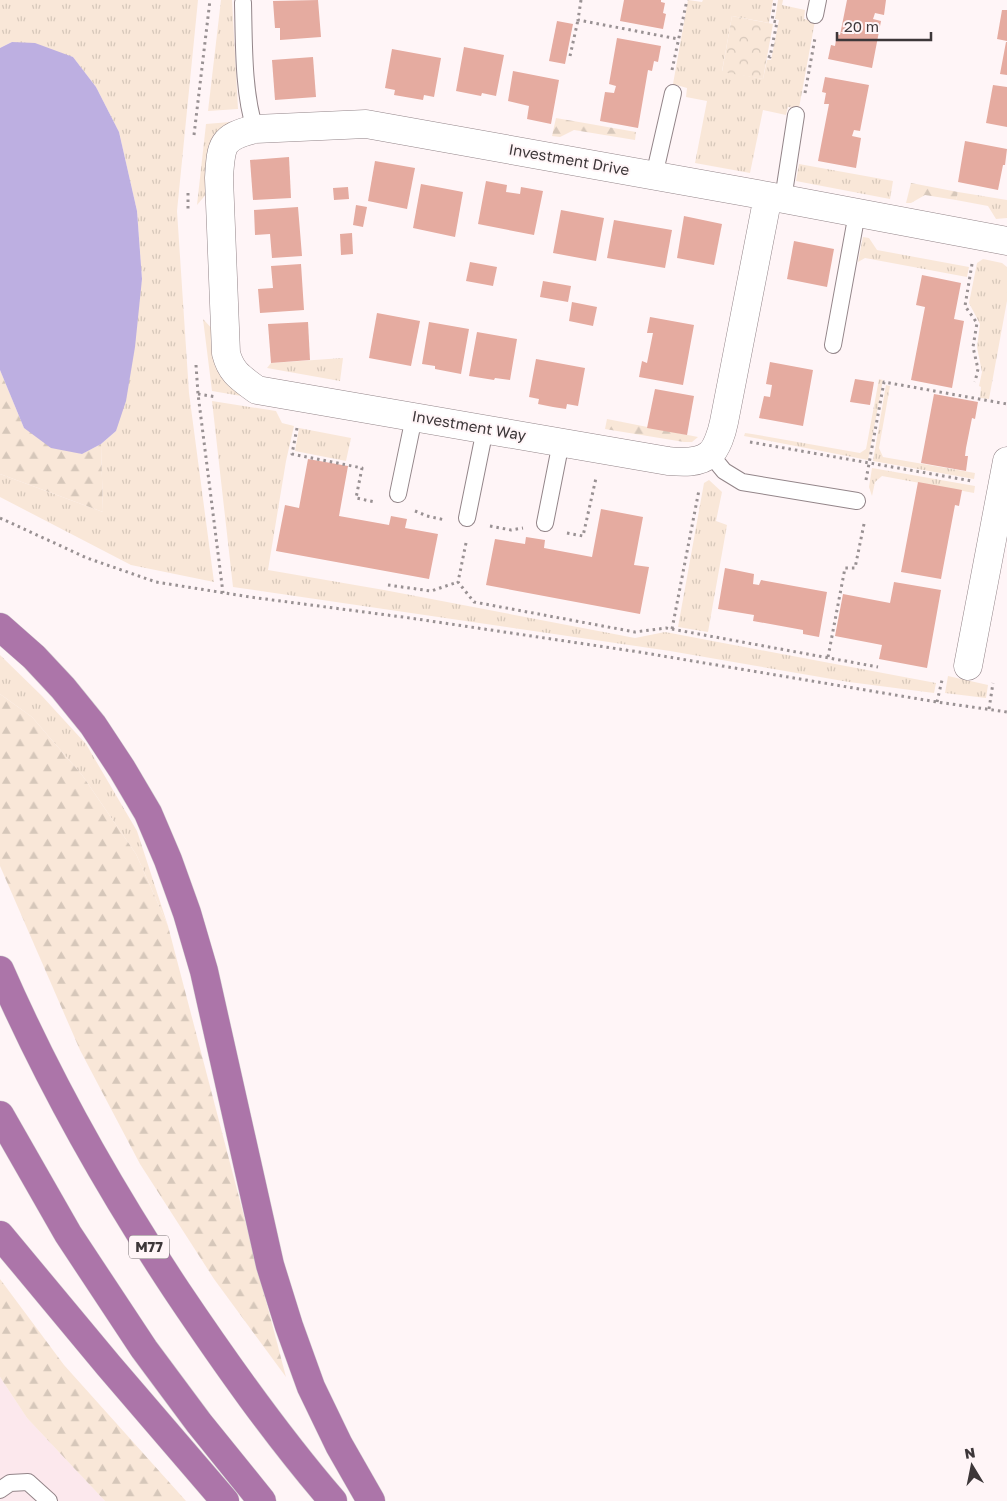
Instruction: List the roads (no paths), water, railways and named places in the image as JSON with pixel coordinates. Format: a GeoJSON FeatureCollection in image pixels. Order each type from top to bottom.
{"type":"FeatureCollection","features":[{"type":"Feature","properties":{"kind":"highway"},"geometry":{"type":"LineString","coordinates":[[0,627],[63,688],[93,725],[122,768],[148,813],[168,860],[187,913],[204,972],[270,1265],[289,1326],[310,1386],[339,1446],[371,1501]]}},
{"type":"Feature","properties":{"kind":"highway","name":"M77"},"geometry":{"type":"LineString","coordinates":[[0,970],[38,1051],[84,1140],[159,1264],[244,1389],[296,1457],[334,1501]]}},
{"type":"Feature","properties":{"kind":"highway"},"geometry":{"type":"LineString","coordinates":[[0,1115],[68,1234],[144,1349],[199,1423],[262,1501]]}},
{"type":"Feature","properties":{"kind":"highway"},"geometry":{"type":"LineString","coordinates":[[0,1235],[225,1501]]}},
{"type":"Feature","properties":{"kind":"street","name":"Investment Drive"},"geometry":{"type":"LineString","coordinates":[[255,130],[366,124],[775,197],[1007,241]]}},
{"type":"Feature","properties":{"kind":"street","name":"Investment Way"},"geometry":{"type":"LineString","coordinates":[[255,130],[240,133],[226,141],[222,146],[218,178],[226,353],[229,364],[236,374],[257,390],[673,461],[691,461],[709,450]]}},
{"type":"Feature","properties":{"kind":"street"},"geometry":{"type":"LineString","coordinates":[[709,450],[724,422],[775,197]]}},
{"type":"Feature","properties":{"kind":"street"},"geometry":{"type":"LineString","coordinates":[[968,666],[1005,473]]}},
{"type":"Feature","properties":{"kind":"lane"},"geometry":{"type":"LineString","coordinates":[[243,3],[244,50],[250,114],[255,130]]}},
{"type":"Feature","properties":{"kind":"lane"},"geometry":{"type":"LineString","coordinates":[[654,176],[673,93]]}},
{"type":"Feature","properties":{"kind":"lane"},"geometry":{"type":"LineString","coordinates":[[775,197],[796,115]]}},
{"type":"Feature","properties":{"kind":"lane"},"geometry":{"type":"LineString","coordinates":[[833,345],[857,212]]}},
{"type":"Feature","properties":{"kind":"lane"},"geometry":{"type":"LineString","coordinates":[[398,494],[414,417]]}},
{"type":"Feature","properties":{"kind":"lane"},"geometry":{"type":"LineString","coordinates":[[467,524],[485,429]]}},
{"type":"Feature","properties":{"kind":"lane"},"geometry":{"type":"LineString","coordinates":[[538,526],[561,442]]}},
{"type":"Feature","properties":{"kind":"lane"},"geometry":{"type":"LineString","coordinates":[[709,450],[724,471],[742,482],[861,494]]}},
{"type":"Feature","properties":{"kind":"lane"},"geometry":{"type":"LineString","coordinates":[[0,1490],[10,1483],[28,1482],[49,1501]]}}]}
